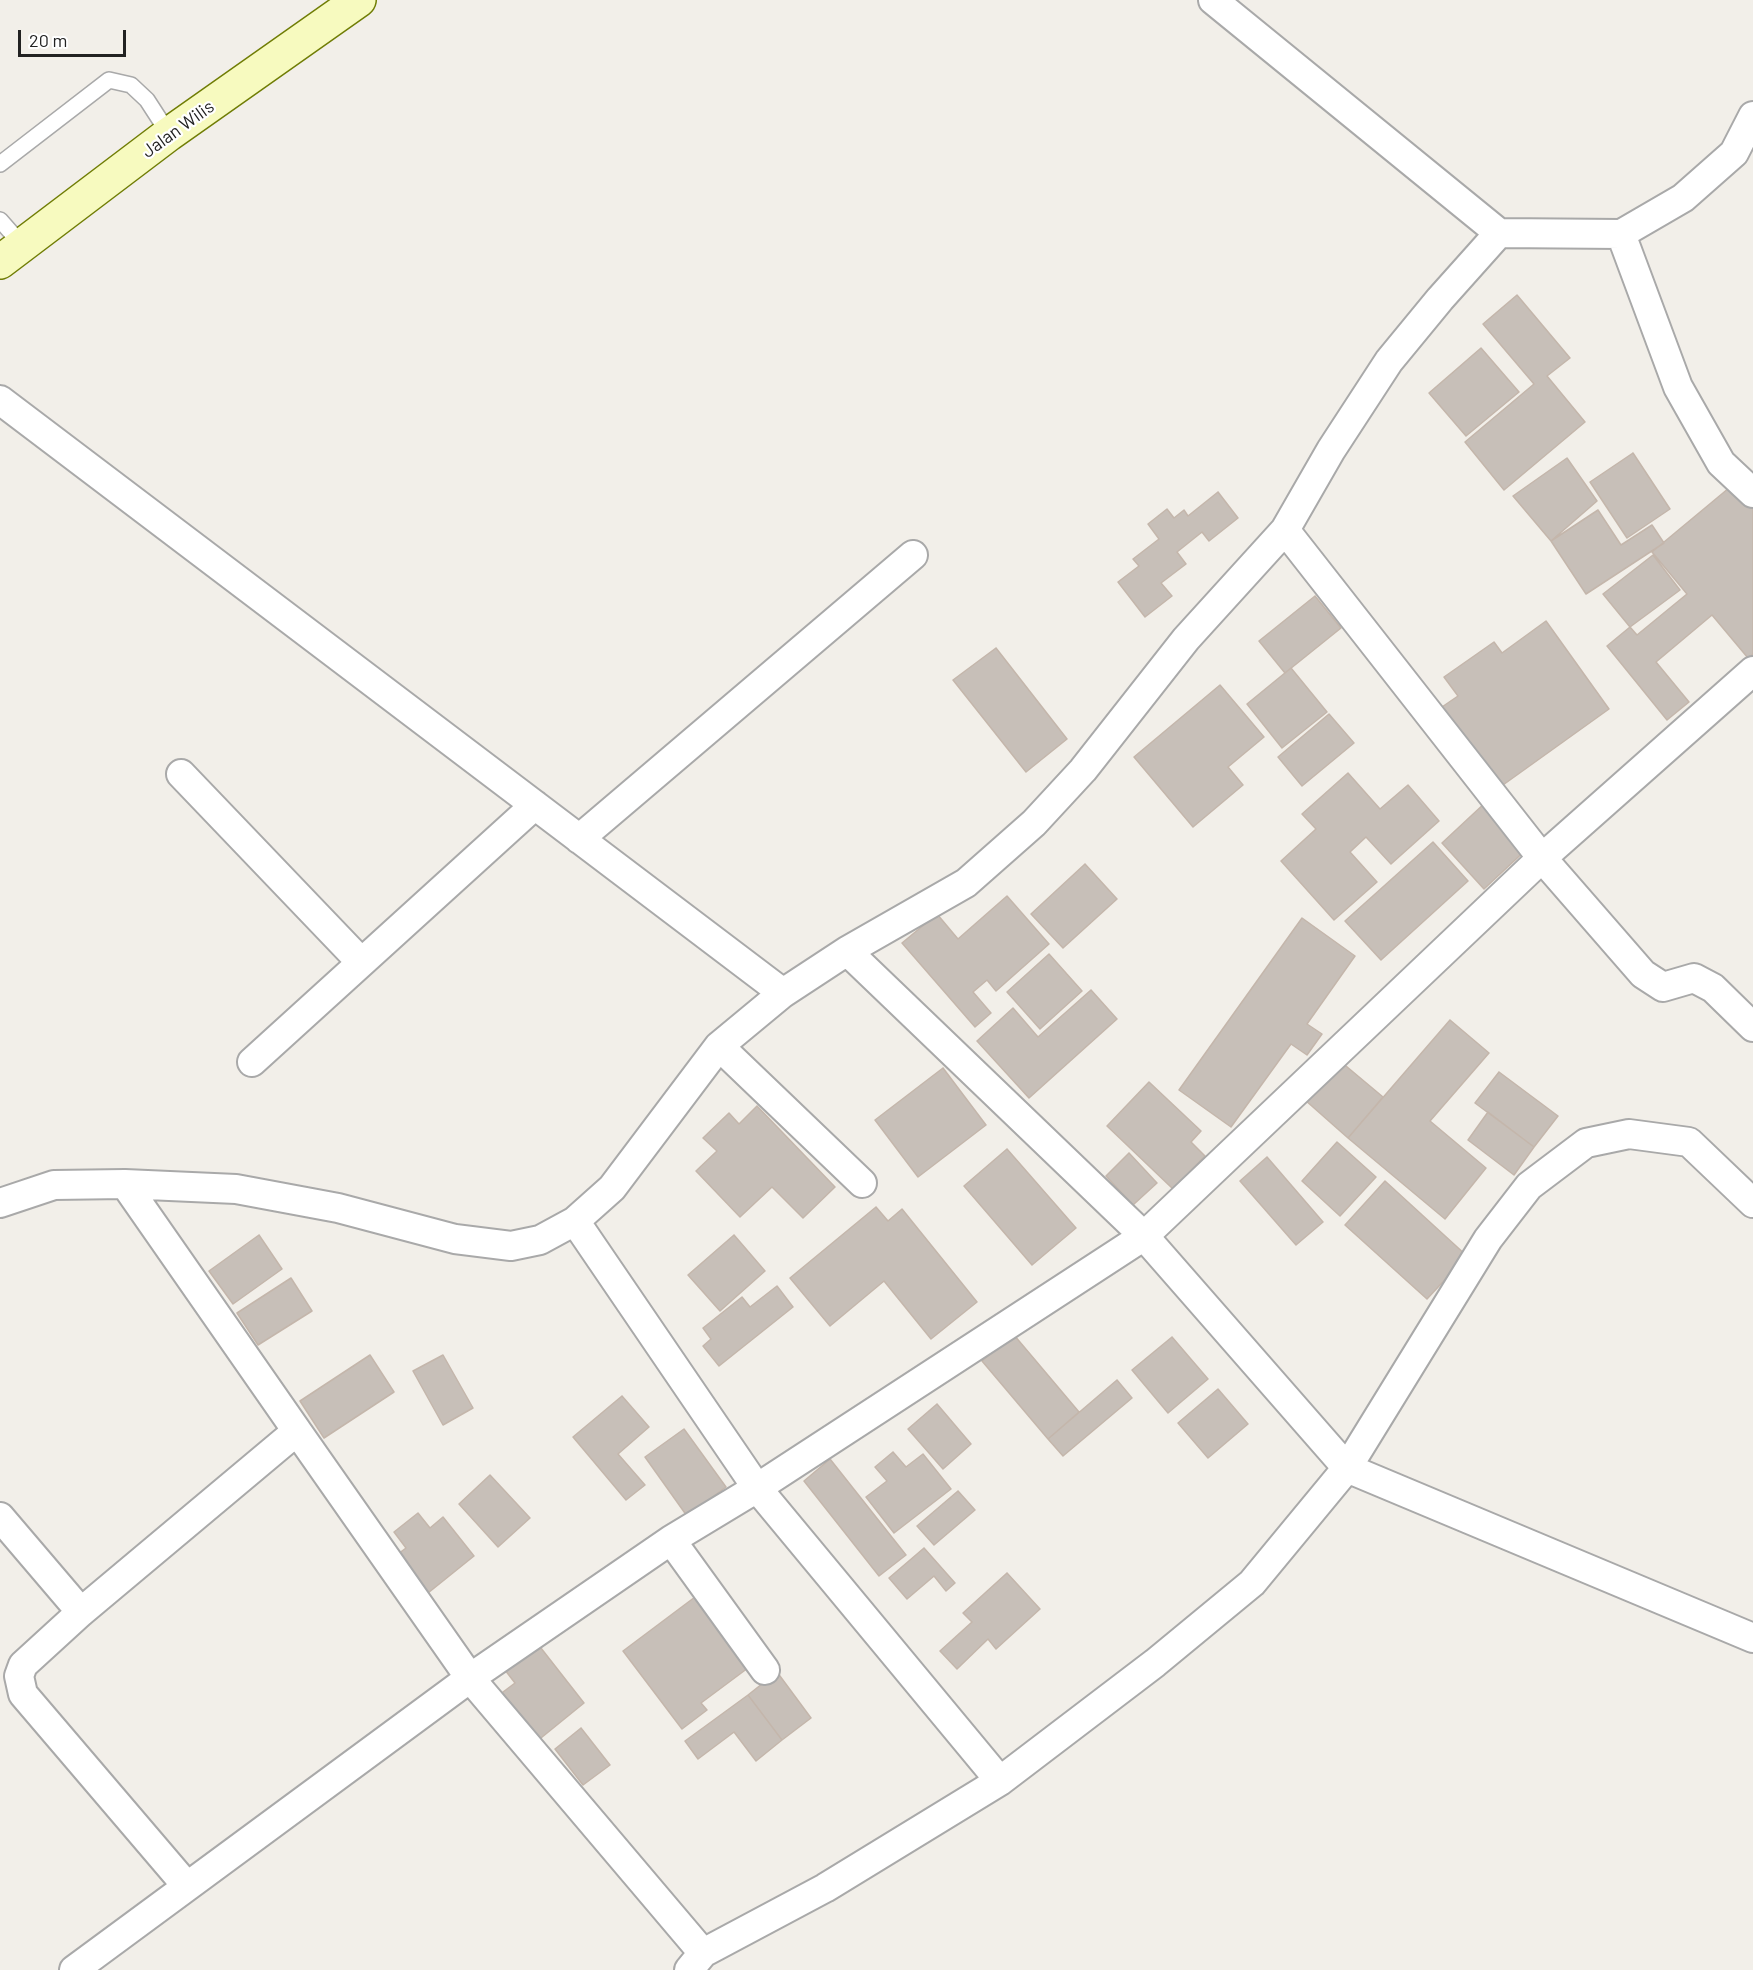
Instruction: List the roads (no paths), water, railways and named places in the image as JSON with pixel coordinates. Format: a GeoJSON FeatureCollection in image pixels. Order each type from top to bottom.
{"type":"FeatureCollection","features":[{"type":"Feature","properties":{"kind":"main road","name":"Jalan Wilis"},"geometry":{"type":"LineString","coordinates":[[11,254],[169,134],[359,0]]}},
{"type":"Feature","properties":{"kind":"street"},"geometry":{"type":"LineString","coordinates":[[1213,0],[1499,233],[1621,234],[1683,198],[1743,154],[1753,116]]}},
{"type":"Feature","properties":{"kind":"street"},"geometry":{"type":"LineString","coordinates":[[0,1203],[54,1185],[125,1184],[236,1189],[338,1208],[455,1239],[511,1246],[540,1240],[574,1221],[612,1188],[719,1046],[783,993],[847,951],[966,883],[1034,823],[1083,770],[1186,639],[1285,530],[1331,450],[1389,361],[1499,233]]}},
{"type":"Feature","properties":{"kind":"street"},"geometry":{"type":"LineString","coordinates":[[1621,234],[1678,387],[1721,463],[1753,493]]}},
{"type":"Feature","properties":{"kind":"street"},"geometry":{"type":"LineString","coordinates":[[0,400],[783,993]]}},
{"type":"Feature","properties":{"kind":"street"},"geometry":{"type":"LineString","coordinates":[[1285,530],[1542,858],[1643,974],[1663,987],[1694,978],[1713,988],[1753,1027]]}},
{"type":"Feature","properties":{"kind":"street"},"geometry":{"type":"LineString","coordinates":[[579,839],[913,555]]}},
{"type":"Feature","properties":{"kind":"street"},"geometry":{"type":"LineString","coordinates":[[74,1970],[186,1885],[470,1678],[671,1540],[757,1488],[1144,1236],[1542,858],[1753,671]]}},
{"type":"Feature","properties":{"kind":"street"},"geometry":{"type":"LineString","coordinates":[[181,774],[361,962]]}},
{"type":"Feature","properties":{"kind":"street"},"geometry":{"type":"LineString","coordinates":[[252,1062],[535,805]]}},
{"type":"Feature","properties":{"kind":"street"},"geometry":{"type":"LineString","coordinates":[[847,951],[1144,1236],[1347,1468],[1753,1638]]}},
{"type":"Feature","properties":{"kind":"street"},"geometry":{"type":"LineString","coordinates":[[719,1046],[862,1183]]}},
{"type":"Feature","properties":{"kind":"street"},"geometry":{"type":"LineString","coordinates":[[125,1184],[470,1678],[696,1962],[825,1888],[1000,1781],[1155,1663],[1252,1583],[1347,1468],[1488,1239],[1529,1186],[1586,1143],[1629,1134],[1689,1142],[1753,1203]]}},
{"type":"Feature","properties":{"kind":"street"},"geometry":{"type":"LineString","coordinates":[[574,1221],[757,1488],[1000,1781]]}},
{"type":"Feature","properties":{"kind":"street"},"geometry":{"type":"LineString","coordinates":[[186,1885],[23,1694],[19,1676],[23,1665],[81,1612],[297,1431]]}},
{"type":"Feature","properties":{"kind":"street"},"geometry":{"type":"LineString","coordinates":[[0,1517],[81,1612]]}},
{"type":"Feature","properties":{"kind":"street"},"geometry":{"type":"LineString","coordinates":[[671,1540],[765,1670]]}},
{"type":"Feature","properties":{"kind":"lane"},"geometry":{"type":"LineString","coordinates":[[0,164],[110,80],[130,85],[139,93],[169,134]]}},
{"type":"Feature","properties":{"kind":"lane"},"geometry":{"type":"LineString","coordinates":[[0,220],[11,254]]}}]}
